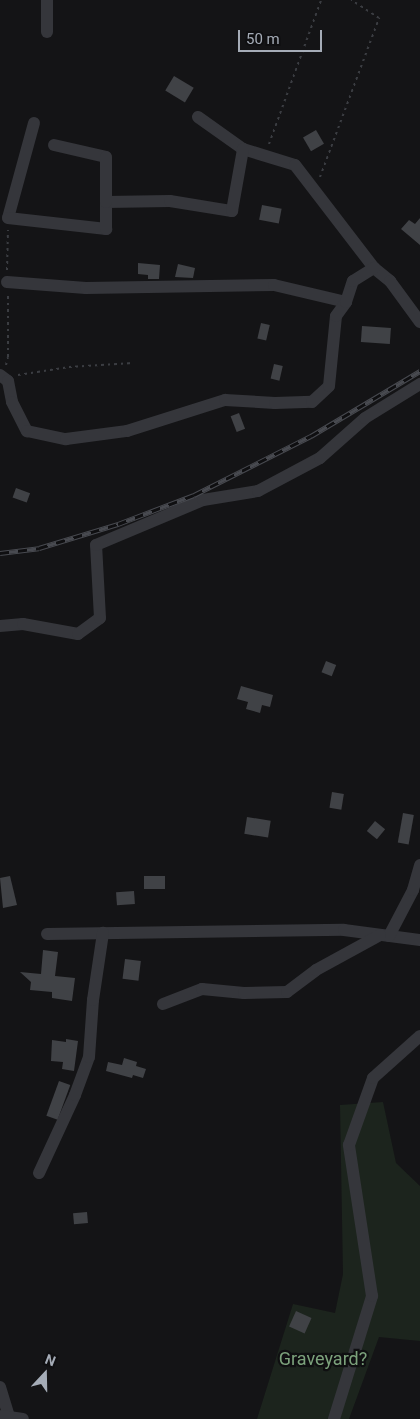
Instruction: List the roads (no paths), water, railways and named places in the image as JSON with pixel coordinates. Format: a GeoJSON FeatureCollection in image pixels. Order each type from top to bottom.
{"type":"FeatureCollection","features":[{"type":"Feature","properties":{"kind":"street"},"geometry":{"type":"LineString","coordinates":[[47,0],[47,32]]}},
{"type":"Feature","properties":{"kind":"street"},"geometry":{"type":"LineString","coordinates":[[198,117],[243,149],[295,165],[374,268],[390,281],[420,322]]}},
{"type":"Feature","properties":{"kind":"street"},"geometry":{"type":"LineString","coordinates":[[34,123],[8,218],[106,230],[106,156],[54,145]]}},
{"type":"Feature","properties":{"kind":"street"},"geometry":{"type":"LineString","coordinates":[[106,202],[170,201],[232,211],[243,149]]}},
{"type":"Feature","properties":{"kind":"street"},"geometry":{"type":"LineString","coordinates":[[2,376],[8,381],[12,402],[27,431],[66,439],[127,431],[225,400],[276,403],[312,402],[329,386],[336,316],[346,302],[353,281],[374,268]]}},
{"type":"Feature","properties":{"kind":"street"},"geometry":{"type":"LineString","coordinates":[[7,282],[86,288],[274,285],[346,302]]}},
{"type":"Feature","properties":{"kind":"street"},"geometry":{"type":"LineString","coordinates":[[0,626],[23,624],[78,634],[100,618],[96,546],[202,500],[258,491],[320,458],[365,418],[420,384]]}},
{"type":"Feature","properties":{"kind":"street"},"geometry":{"type":"LineString","coordinates":[[163,1004],[202,989],[244,994],[287,992],[316,970],[385,935],[413,890],[420,865]]}},
{"type":"Feature","properties":{"kind":"street"},"geometry":{"type":"LineString","coordinates":[[47,934],[344,930],[420,940]]}},
{"type":"Feature","properties":{"kind":"street"},"geometry":{"type":"LineString","coordinates":[[39,1173],[90,1056],[93,1000],[103,933]]}},
{"type":"Feature","properties":{"kind":"street"},"geometry":{"type":"LineString","coordinates":[[334,1419],[372,1296],[349,1145],[374,1078],[420,1036]]}},
{"type":"Feature","properties":{"kind":"street"},"geometry":{"type":"LineString","coordinates":[[0,1387],[4,1417],[23,1419]]}},
{"type":"Feature","properties":{"kind":"railway"},"geometry":{"type":"LineString","coordinates":[[0,553],[39,548],[118,524],[194,495],[311,436],[420,371]]}},
{"type":"Feature","properties":{"kind":"park label","name":"Graveyard?"},"geometry":{"type":"Point","coordinates":[323,1359]}}]}
